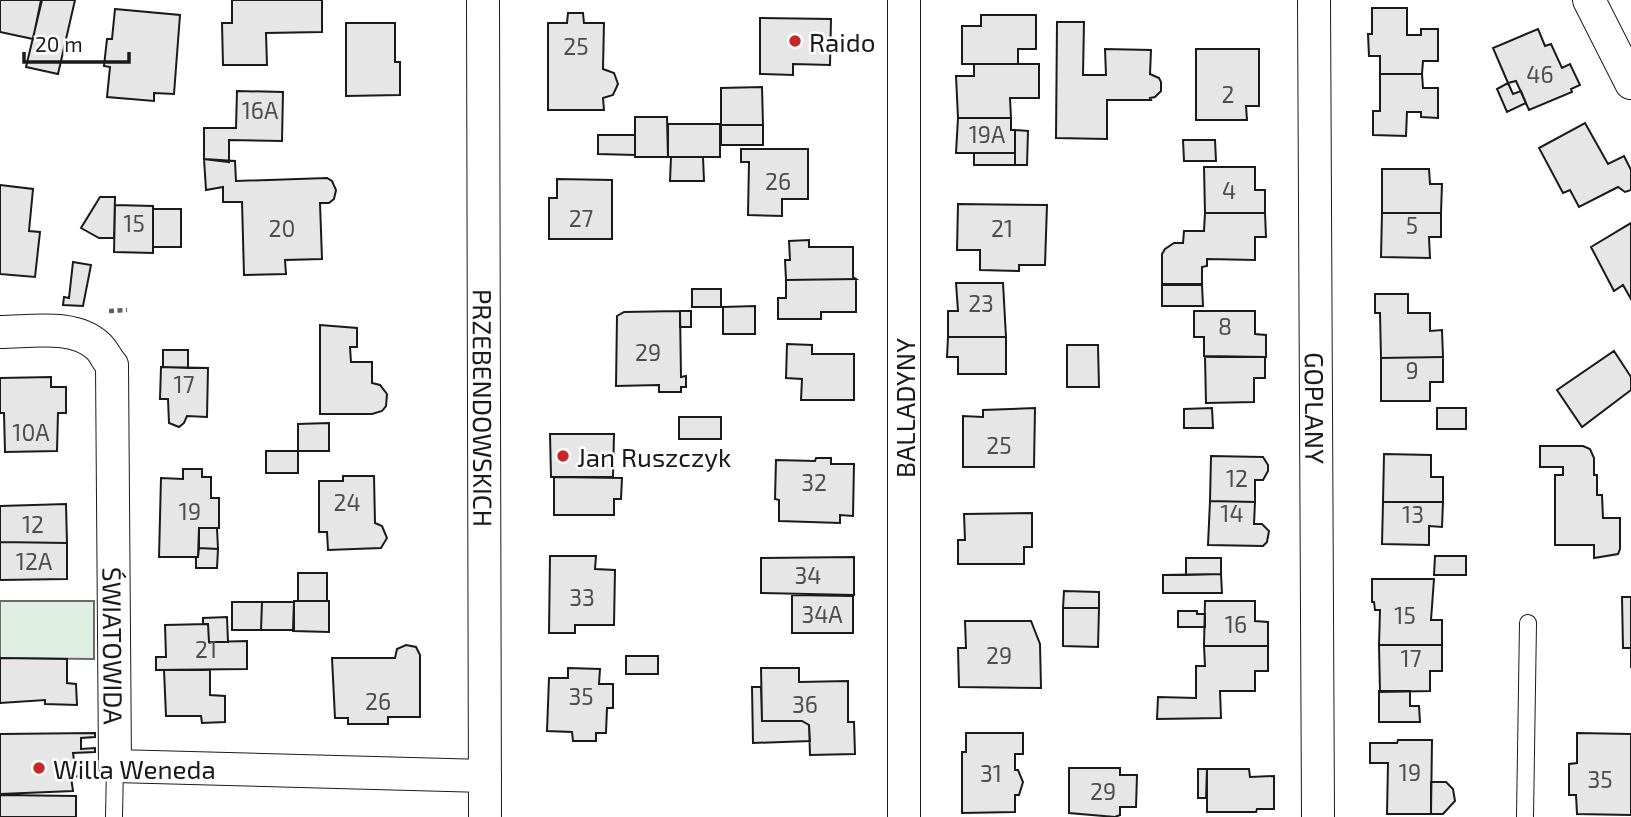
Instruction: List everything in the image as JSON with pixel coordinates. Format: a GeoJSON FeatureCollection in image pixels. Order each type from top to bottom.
{"type":"FeatureCollection","features":[{"type":"Feature","properties":{"kind":"street","name":"PRZEBENDOWSKICH"},"geometry":{"type":"LineString","coordinates":[[483,0],[485,817]]}},
{"type":"Feature","properties":{"kind":"street","name":"BALLADYNY"},"geometry":{"type":"LineString","coordinates":[[904,0],[904,817]]}},
{"type":"Feature","properties":{"kind":"street","name":"GOPLANY"},"geometry":{"type":"LineString","coordinates":[[1314,0],[1318,817]]}},
{"type":"Feature","properties":{"kind":"street"},"geometry":{"type":"LineString","coordinates":[[1588,0],[1631,83]]}},
{"type":"Feature","properties":{"kind":"street","name":"ŚWIATOWIDA"},"geometry":{"type":"LineString","coordinates":[[0,332],[81,334],[98,347],[112,365],[115,766]]}},
{"type":"Feature","properties":{"kind":"street"},"geometry":{"type":"LineString","coordinates":[[115,766],[485,776]]}},
{"type":"Feature","properties":{"kind":"lane"},"geometry":{"type":"LineString","coordinates":[[1525,817],[1528,623]]}},
{"type":"Feature","properties":{"kind":"lane"},"geometry":{"type":"LineString","coordinates":[[114,817],[115,766]]}},
{"type":"Feature","properties":{"kind":"green space"},"geometry":{"type":"Polygon","coordinates":[[[0,601],[94,601],[94,659],[0,658],[0,601]]]}},
{"type":"Feature","properties":{"kind":"building"},"geometry":{"type":"Polygon","coordinates":[[[0,0],[41,0],[33,39],[0,32],[0,0]]]}},
{"type":"Feature","properties":{"kind":"building"},"geometry":{"type":"Polygon","coordinates":[[[42,0],[75,0],[58,74],[26,67],[42,0]]]}},
{"type":"Feature","properties":{"kind":"building"},"geometry":{"type":"Polygon","coordinates":[[[232,0],[322,0],[322,32],[266,33],[267,65],[223,65],[222,23],[232,23],[232,0]]]}},
{"type":"Feature","properties":{"kind":"building"},"geometry":{"type":"Polygon","coordinates":[[[1372,8],[1407,8],[1407,35],[1421,35],[1421,29],[1438,29],[1438,61],[1423,61],[1422,74],[1380,74],[1380,56],[1369,56],[1368,34],[1372,34],[1372,8]]]}},
{"type":"Feature","properties":{"kind":"building"},"geometry":{"type":"Polygon","coordinates":[[[115,9],[180,15],[174,94],[154,93],[154,101],[107,97],[110,67],[104,66],[107,39],[112,39],[115,9]]]}},
{"type":"Feature","properties":{"kind":"building"},"geometry":{"type":"Polygon","coordinates":[[[568,13],[583,13],[584,23],[604,23],[603,69],[614,73],[618,84],[613,95],[603,98],[604,110],[548,110],[548,23],[567,23],[568,13]]]}},
{"type":"Feature","properties":{"kind":"building"},"geometry":{"type":"Polygon","coordinates":[[[981,15],[1036,15],[1036,49],[1018,49],[1018,64],[962,64],[962,26],[981,26],[981,15]]]}},
{"type":"Feature","properties":{"kind":"building","name":"Raido"},"geometry":{"type":"Polygon","coordinates":[[[760,18],[831,19],[830,65],[793,64],[793,75],[760,74],[760,18]]]}},
{"type":"Feature","properties":{"kind":"building"},"geometry":{"type":"Polygon","coordinates":[[[1057,22],[1084,22],[1083,75],[1106,75],[1105,49],[1151,50],[1150,74],[1159,78],[1161,91],[1150,98],[1151,100],[1107,100],[1107,139],[1056,138],[1057,22]]]}},
{"type":"Feature","properties":{"kind":"building"},"geometry":{"type":"Polygon","coordinates":[[[346,23],[395,23],[395,62],[400,62],[400,95],[346,96],[346,23]]]}},
{"type":"Feature","properties":{"kind":"building"},"geometry":{"type":"Polygon","coordinates":[[[1538,29],[1545,46],[1551,44],[1562,68],[1570,64],[1580,85],[1571,89],[1572,92],[1529,110],[1516,81],[1508,83],[1493,48],[1538,29]]]}},
{"type":"Feature","properties":{"kind":"building"},"geometry":{"type":"Polygon","coordinates":[[[1196,49],[1259,49],[1259,106],[1246,106],[1247,120],[1196,120],[1196,49]]]}},
{"type":"Feature","properties":{"kind":"building"},"geometry":{"type":"Polygon","coordinates":[[[974,64],[1039,64],[1039,98],[1010,98],[1011,118],[958,118],[956,76],[974,76],[974,64]]]}},
{"type":"Feature","properties":{"kind":"building"},"geometry":{"type":"Polygon","coordinates":[[[1380,74],[1422,74],[1423,88],[1438,88],[1438,118],[1421,117],[1421,112],[1407,112],[1406,136],[1373,135],[1373,111],[1380,111],[1380,74]]]}},
{"type":"Feature","properties":{"kind":"building"},"geometry":{"type":"Polygon","coordinates":[[[1508,83],[1513,94],[1521,91],[1526,103],[1507,112],[1497,89],[1508,83]]]}},
{"type":"Feature","properties":{"kind":"building"},"geometry":{"type":"Polygon","coordinates":[[[762,87],[763,125],[721,125],[721,88],[762,87]]]}},
{"type":"Feature","properties":{"kind":"building"},"geometry":{"type":"Polygon","coordinates":[[[237,91],[283,92],[282,141],[229,140],[229,162],[204,159],[204,128],[236,128],[237,91]]]}},
{"type":"Feature","properties":{"kind":"building"},"geometry":{"type":"Polygon","coordinates":[[[635,117],[667,117],[668,157],[635,157],[635,117]]]}},
{"type":"Feature","properties":{"kind":"building"},"geometry":{"type":"Polygon","coordinates":[[[958,118],[1011,118],[1011,130],[1015,130],[1015,153],[956,153],[958,118]]]}},
{"type":"Feature","properties":{"kind":"building"},"geometry":{"type":"Polygon","coordinates":[[[1585,123],[1608,164],[1624,156],[1631,170],[1631,190],[1625,192],[1618,187],[1579,207],[1570,190],[1563,193],[1539,148],[1585,123]]]}},
{"type":"Feature","properties":{"kind":"building"},"geometry":{"type":"Polygon","coordinates":[[[668,124],[720,124],[720,157],[668,157],[668,124]]]}},
{"type":"Feature","properties":{"kind":"building"},"geometry":{"type":"Polygon","coordinates":[[[721,125],[763,125],[763,145],[721,145],[721,125]]]}},
{"type":"Feature","properties":{"kind":"building"},"geometry":{"type":"Polygon","coordinates":[[[1015,130],[1028,131],[1027,165],[1015,165],[1015,130]]]}},
{"type":"Feature","properties":{"kind":"building"},"geometry":{"type":"Polygon","coordinates":[[[598,135],[635,135],[635,155],[598,154],[598,135]]]}},
{"type":"Feature","properties":{"kind":"building"},"geometry":{"type":"Polygon","coordinates":[[[1183,140],[1215,140],[1216,161],[1184,161],[1183,140]]]}},
{"type":"Feature","properties":{"kind":"building"},"geometry":{"type":"Polygon","coordinates":[[[741,149],[808,149],[808,199],[782,199],[782,216],[748,215],[749,162],[741,162],[741,149]]]}},
{"type":"Feature","properties":{"kind":"building"},"geometry":{"type":"Polygon","coordinates":[[[974,153],[1015,153],[1015,165],[974,165],[974,153]]]}},
{"type":"Feature","properties":{"kind":"building"},"geometry":{"type":"Polygon","coordinates":[[[671,157],[703,157],[704,181],[670,181],[671,157]]]}},
{"type":"Feature","properties":{"kind":"building"},"geometry":{"type":"Polygon","coordinates":[[[204,159],[235,161],[236,181],[327,178],[332,181],[336,190],[334,199],[329,203],[320,203],[322,259],[285,260],[286,274],[244,275],[242,202],[223,202],[223,187],[206,190],[204,159]]]}},
{"type":"Feature","properties":{"kind":"building"},"geometry":{"type":"Polygon","coordinates":[[[1204,167],[1255,167],[1255,190],[1265,190],[1265,213],[1205,213],[1204,167]]]}},
{"type":"Feature","properties":{"kind":"building"},"geometry":{"type":"Polygon","coordinates":[[[1382,169],[1429,169],[1430,184],[1442,184],[1441,213],[1382,213],[1382,169]]]}},
{"type":"Feature","properties":{"kind":"building"},"geometry":{"type":"Polygon","coordinates":[[[557,179],[612,180],[612,239],[549,239],[549,198],[557,198],[557,179]]]}},
{"type":"Feature","properties":{"kind":"building"},"geometry":{"type":"Polygon","coordinates":[[[0,185],[33,189],[29,231],[40,232],[35,277],[0,274],[0,185]]]}},
{"type":"Feature","properties":{"kind":"building"},"geometry":{"type":"Polygon","coordinates":[[[100,197],[115,197],[114,238],[99,238],[81,228],[100,197]]]}},
{"type":"Feature","properties":{"kind":"building"},"geometry":{"type":"Polygon","coordinates":[[[958,204],[1047,205],[1045,265],[1019,265],[1019,271],[980,270],[980,250],[957,250],[958,204]]]}},
{"type":"Feature","properties":{"kind":"building"},"geometry":{"type":"Polygon","coordinates":[[[115,205],[153,206],[153,253],[114,252],[115,205]]]}},
{"type":"Feature","properties":{"kind":"building"},"geometry":{"type":"Polygon","coordinates":[[[153,209],[181,209],[181,247],[153,247],[153,209]]]}},
{"type":"Feature","properties":{"kind":"building"},"geometry":{"type":"Polygon","coordinates":[[[1205,213],[1265,213],[1266,237],[1255,237],[1255,260],[1207,259],[1207,266],[1202,267],[1202,284],[1162,284],[1162,254],[1165,249],[1174,243],[1183,243],[1184,231],[1204,231],[1205,213]]]}},
{"type":"Feature","properties":{"kind":"building"},"geometry":{"type":"Polygon","coordinates":[[[1382,213],[1441,213],[1441,237],[1429,237],[1430,258],[1381,257],[1382,213]]]}},
{"type":"Feature","properties":{"kind":"building"},"geometry":{"type":"Polygon","coordinates":[[[1631,223],[1631,299],[1623,285],[1614,291],[1591,247],[1631,223]]]}},
{"type":"Feature","properties":{"kind":"building"},"geometry":{"type":"Polygon","coordinates":[[[809,240],[809,247],[853,247],[853,277],[856,279],[786,280],[785,260],[790,260],[789,241],[809,240]]]}},
{"type":"Feature","properties":{"kind":"building"},"geometry":{"type":"Polygon","coordinates":[[[73,262],[91,265],[83,306],[63,305],[64,297],[69,298],[73,262]]]}},
{"type":"Feature","properties":{"kind":"building"},"geometry":{"type":"Polygon","coordinates":[[[856,279],[856,312],[821,312],[821,319],[778,319],[778,298],[786,298],[786,280],[856,279]]]}},
{"type":"Feature","properties":{"kind":"building"},"geometry":{"type":"Polygon","coordinates":[[[956,283],[1003,283],[1006,337],[948,337],[948,311],[958,311],[956,283]]]}},
{"type":"Feature","properties":{"kind":"building"},"geometry":{"type":"Polygon","coordinates":[[[1162,285],[1202,285],[1203,306],[1162,306],[1162,285]]]}},
{"type":"Feature","properties":{"kind":"building"},"geometry":{"type":"Polygon","coordinates":[[[692,289],[721,289],[721,307],[692,307],[692,289]]]}},
{"type":"Feature","properties":{"kind":"building"},"geometry":{"type":"Polygon","coordinates":[[[1375,294],[1408,294],[1408,313],[1430,313],[1430,331],[1442,330],[1443,357],[1381,358],[1380,313],[1375,313],[1375,294]]]}},
{"type":"Feature","properties":{"kind":"building"},"geometry":{"type":"Polygon","coordinates":[[[755,306],[755,334],[723,334],[723,307],[755,306]]]}},
{"type":"Feature","properties":{"kind":"building"},"geometry":{"type":"Polygon","coordinates":[[[680,311],[681,377],[686,376],[686,387],[681,387],[681,392],[659,392],[659,385],[616,386],[617,316],[624,312],[680,311]]]}},
{"type":"Feature","properties":{"kind":"building"},"geometry":{"type":"Polygon","coordinates":[[[680,311],[691,311],[691,327],[680,327],[680,311]]]}},
{"type":"Feature","properties":{"kind":"building"},"geometry":{"type":"Polygon","coordinates":[[[1194,311],[1255,311],[1255,334],[1266,335],[1266,357],[1204,356],[1204,337],[1194,337],[1194,311]]]}},
{"type":"Feature","properties":{"kind":"building"},"geometry":{"type":"Polygon","coordinates":[[[320,325],[357,328],[357,347],[350,347],[351,362],[372,362],[372,383],[380,385],[387,394],[386,406],[382,411],[372,414],[320,414],[320,325]]]}},
{"type":"Feature","properties":{"kind":"building"},"geometry":{"type":"Polygon","coordinates":[[[948,337],[1006,337],[1006,374],[958,374],[958,357],[947,357],[948,337]]]}},
{"type":"Feature","properties":{"kind":"building"},"geometry":{"type":"Polygon","coordinates":[[[787,344],[812,345],[812,354],[854,354],[854,400],[801,400],[802,379],[786,378],[787,344]]]}},
{"type":"Feature","properties":{"kind":"building"},"geometry":{"type":"Polygon","coordinates":[[[1067,345],[1098,345],[1099,387],[1067,387],[1067,345]]]}},
{"type":"Feature","properties":{"kind":"building"},"geometry":{"type":"Polygon","coordinates":[[[163,350],[188,350],[188,368],[163,367],[163,350]]]}},
{"type":"Feature","properties":{"kind":"building"},"geometry":{"type":"Polygon","coordinates":[[[1614,351],[1631,377],[1631,390],[1582,427],[1557,390],[1614,351]]]}},
{"type":"Feature","properties":{"kind":"building"},"geometry":{"type":"Polygon","coordinates":[[[1205,357],[1265,357],[1265,378],[1254,378],[1254,402],[1206,403],[1205,357]]]}},
{"type":"Feature","properties":{"kind":"building"},"geometry":{"type":"Polygon","coordinates":[[[1443,357],[1443,382],[1430,382],[1430,401],[1381,401],[1381,358],[1443,357]]]}},
{"type":"Feature","properties":{"kind":"building"},"geometry":{"type":"Polygon","coordinates":[[[161,367],[208,368],[207,417],[187,416],[179,427],[169,423],[168,399],[160,399],[161,367]]]}},
{"type":"Feature","properties":{"kind":"building"},"geometry":{"type":"Polygon","coordinates":[[[51,377],[51,387],[66,387],[66,413],[58,413],[57,451],[5,452],[4,413],[0,413],[0,378],[51,377]]]}},
{"type":"Feature","properties":{"kind":"building"},"geometry":{"type":"Polygon","coordinates":[[[1035,408],[1034,467],[963,467],[963,416],[983,417],[983,410],[1035,408]]]}},
{"type":"Feature","properties":{"kind":"building"},"geometry":{"type":"Polygon","coordinates":[[[1212,408],[1213,428],[1184,428],[1184,409],[1212,408]]]}},
{"type":"Feature","properties":{"kind":"building"},"geometry":{"type":"Polygon","coordinates":[[[1437,408],[1466,408],[1466,429],[1437,429],[1437,408]]]}},
{"type":"Feature","properties":{"kind":"building"},"geometry":{"type":"Polygon","coordinates":[[[679,417],[721,417],[721,439],[679,439],[679,417]]]}},
{"type":"Feature","properties":{"kind":"building"},"geometry":{"type":"Polygon","coordinates":[[[329,423],[329,451],[298,451],[298,424],[329,423]]]}},
{"type":"Feature","properties":{"kind":"building"},"geometry":{"type":"Polygon","coordinates":[[[550,434],[614,434],[613,477],[551,477],[550,434]]]}},
{"type":"Feature","properties":{"kind":"building"},"geometry":{"type":"Polygon","coordinates":[[[1540,446],[1583,446],[1590,449],[1594,458],[1594,475],[1597,475],[1597,495],[1602,495],[1603,518],[1620,518],[1618,554],[1594,558],[1594,545],[1555,545],[1555,475],[1563,475],[1563,467],[1540,467],[1540,446]]]}},
{"type":"Feature","properties":{"kind":"building"},"geometry":{"type":"Polygon","coordinates":[[[266,451],[298,451],[298,473],[266,473],[266,451]]]}},
{"type":"Feature","properties":{"kind":"building"},"geometry":{"type":"Polygon","coordinates":[[[1384,454],[1431,455],[1431,477],[1443,477],[1443,502],[1383,502],[1384,454]]]}},
{"type":"Feature","properties":{"kind":"building"},"geometry":{"type":"Polygon","coordinates":[[[1211,456],[1263,457],[1268,471],[1263,480],[1255,480],[1255,502],[1210,501],[1211,456]]]}},
{"type":"Feature","properties":{"kind":"building"},"geometry":{"type":"Polygon","coordinates":[[[816,458],[831,458],[831,464],[854,464],[853,516],[840,515],[840,523],[779,521],[779,500],[775,499],[776,460],[815,461],[816,458]]]}},
{"type":"Feature","properties":{"kind":"building"},"geometry":{"type":"Polygon","coordinates":[[[183,469],[202,469],[202,477],[211,477],[211,498],[219,498],[219,528],[199,528],[198,557],[159,557],[161,478],[183,479],[183,469]]]}},
{"type":"Feature","properties":{"kind":"building"},"geometry":{"type":"Polygon","coordinates":[[[343,476],[374,476],[375,523],[382,526],[387,538],[381,548],[328,550],[327,532],[319,532],[319,481],[343,481],[343,476]]]}},
{"type":"Feature","properties":{"kind":"building"},"geometry":{"type":"Polygon","coordinates":[[[554,477],[622,478],[621,499],[614,499],[614,515],[554,515],[554,477]]]}},
{"type":"Feature","properties":{"kind":"building"},"geometry":{"type":"Polygon","coordinates":[[[1210,501],[1255,502],[1254,524],[1262,524],[1269,531],[1267,542],[1263,546],[1208,545],[1210,501]]]}},
{"type":"Feature","properties":{"kind":"building"},"geometry":{"type":"Polygon","coordinates":[[[1383,502],[1443,502],[1442,527],[1429,526],[1429,545],[1382,544],[1383,502]]]}},
{"type":"Feature","properties":{"kind":"building"},"geometry":{"type":"Polygon","coordinates":[[[66,504],[67,543],[0,542],[0,506],[66,504]]]}},
{"type":"Feature","properties":{"kind":"building"},"geometry":{"type":"Polygon","coordinates":[[[1032,513],[1032,547],[1024,547],[1024,564],[958,564],[958,540],[965,540],[964,514],[1032,513]]]}},
{"type":"Feature","properties":{"kind":"building"},"geometry":{"type":"Polygon","coordinates":[[[199,528],[217,528],[218,549],[199,548],[199,528]]]}},
{"type":"Feature","properties":{"kind":"building"},"geometry":{"type":"Polygon","coordinates":[[[0,542],[67,543],[67,579],[0,580],[0,542]]]}},
{"type":"Feature","properties":{"kind":"building"},"geometry":{"type":"Polygon","coordinates":[[[199,548],[218,549],[217,568],[196,568],[199,548]]]}},
{"type":"Feature","properties":{"kind":"building"},"geometry":{"type":"Polygon","coordinates":[[[550,556],[596,556],[595,569],[615,570],[614,625],[575,625],[575,633],[549,633],[550,556]]]}},
{"type":"Feature","properties":{"kind":"building"},"geometry":{"type":"Polygon","coordinates":[[[1435,556],[1466,556],[1466,575],[1434,575],[1435,556]]]}},
{"type":"Feature","properties":{"kind":"building"},"geometry":{"type":"Polygon","coordinates":[[[854,557],[854,595],[761,593],[761,558],[854,557]]]}},
{"type":"Feature","properties":{"kind":"building"},"geometry":{"type":"Polygon","coordinates":[[[1186,558],[1221,558],[1221,574],[1186,575],[1186,558]]]}},
{"type":"Feature","properties":{"kind":"building"},"geometry":{"type":"Polygon","coordinates":[[[298,573],[327,573],[327,601],[298,601],[298,573]]]}},
{"type":"Feature","properties":{"kind":"building"},"geometry":{"type":"Polygon","coordinates":[[[1221,574],[1222,593],[1163,593],[1163,575],[1221,574]]]}},
{"type":"Feature","properties":{"kind":"building"},"geometry":{"type":"Polygon","coordinates":[[[1372,579],[1434,579],[1431,620],[1442,620],[1442,645],[1379,645],[1380,610],[1375,610],[1372,602],[1372,579]]]}},
{"type":"Feature","properties":{"kind":"building"},"geometry":{"type":"Polygon","coordinates":[[[1064,591],[1099,592],[1099,608],[1063,608],[1064,591]]]}},
{"type":"Feature","properties":{"kind":"building"},"geometry":{"type":"Polygon","coordinates":[[[792,595],[853,596],[853,633],[792,633],[792,595]]]}},
{"type":"Feature","properties":{"kind":"building"},"geometry":{"type":"Polygon","coordinates":[[[1622,597],[1631,597],[1631,648],[1623,648],[1622,597]]]}},
{"type":"Feature","properties":{"kind":"building"},"geometry":{"type":"Polygon","coordinates":[[[294,601],[329,601],[329,632],[293,631],[294,601]]]}},
{"type":"Feature","properties":{"kind":"building"},"geometry":{"type":"Polygon","coordinates":[[[1205,601],[1255,601],[1255,621],[1268,622],[1268,646],[1204,646],[1205,601]]]}},
{"type":"Feature","properties":{"kind":"building"},"geometry":{"type":"Polygon","coordinates":[[[232,602],[262,602],[261,630],[232,630],[232,602]]]}},
{"type":"Feature","properties":{"kind":"building"},"geometry":{"type":"Polygon","coordinates":[[[262,602],[294,602],[294,630],[261,630],[262,602]]]}},
{"type":"Feature","properties":{"kind":"building"},"geometry":{"type":"Polygon","coordinates":[[[1063,608],[1099,608],[1098,647],[1063,646],[1063,608]]]}},
{"type":"Feature","properties":{"kind":"building"},"geometry":{"type":"Polygon","coordinates":[[[1178,611],[1205,614],[1205,627],[1178,627],[1178,611]]]}},
{"type":"Feature","properties":{"kind":"building"},"geometry":{"type":"Polygon","coordinates":[[[227,617],[228,642],[209,642],[208,624],[203,624],[203,618],[227,617]]]}},
{"type":"Feature","properties":{"kind":"building"},"geometry":{"type":"Polygon","coordinates":[[[965,621],[1031,621],[1040,644],[1041,688],[959,687],[958,648],[966,648],[965,621]]]}},
{"type":"Feature","properties":{"kind":"building"},"geometry":{"type":"Polygon","coordinates":[[[208,624],[209,642],[247,641],[247,669],[156,670],[156,657],[166,657],[165,625],[208,624]]]}},
{"type":"Feature","properties":{"kind":"building"},"geometry":{"type":"Polygon","coordinates":[[[406,645],[416,647],[420,655],[420,717],[388,717],[388,724],[348,724],[348,718],[335,718],[332,658],[395,658],[397,649],[406,645]]]}},
{"type":"Feature","properties":{"kind":"building"},"geometry":{"type":"Polygon","coordinates":[[[1379,645],[1442,645],[1442,671],[1430,671],[1430,691],[1380,692],[1379,645]]]}},
{"type":"Feature","properties":{"kind":"building"},"geometry":{"type":"Polygon","coordinates":[[[1204,646],[1268,646],[1268,671],[1255,671],[1255,691],[1220,691],[1221,718],[1157,719],[1158,697],[1196,698],[1196,666],[1205,666],[1204,646]]]}},
{"type":"Feature","properties":{"kind":"building"},"geometry":{"type":"Polygon","coordinates":[[[626,656],[658,656],[658,674],[626,674],[626,656]]]}},
{"type":"Feature","properties":{"kind":"building"},"geometry":{"type":"Polygon","coordinates":[[[0,658],[67,659],[67,683],[76,684],[77,705],[45,704],[45,700],[0,703],[0,658]]]}},
{"type":"Feature","properties":{"kind":"building"},"geometry":{"type":"Polygon","coordinates":[[[568,668],[600,669],[599,684],[613,684],[613,708],[607,708],[606,733],[596,733],[596,741],[573,741],[572,732],[547,731],[549,678],[568,678],[568,668]]]}},
{"type":"Feature","properties":{"kind":"building"},"geometry":{"type":"Polygon","coordinates":[[[761,668],[799,668],[799,682],[848,681],[848,722],[854,722],[855,754],[810,755],[809,725],[802,721],[762,721],[761,668]]]}},
{"type":"Feature","properties":{"kind":"building"},"geometry":{"type":"Polygon","coordinates":[[[164,670],[210,670],[210,695],[225,696],[225,722],[202,723],[201,716],[166,716],[164,670]]]}},
{"type":"Feature","properties":{"kind":"building"},"geometry":{"type":"Polygon","coordinates":[[[752,687],[761,687],[762,721],[802,721],[809,725],[810,741],[753,743],[752,687]]]}},
{"type":"Feature","properties":{"kind":"building"},"geometry":{"type":"Polygon","coordinates":[[[1379,691],[1410,691],[1410,706],[1419,706],[1420,722],[1379,722],[1379,691]]]}},
{"type":"Feature","properties":{"kind":"building","name":"Willa Weneda"},"geometry":{"type":"Polygon","coordinates":[[[95,733],[95,737],[81,738],[81,749],[95,748],[95,752],[73,753],[74,760],[78,760],[79,776],[71,777],[73,791],[0,794],[0,734],[95,733]]]}},
{"type":"Feature","properties":{"kind":"building"},"geometry":{"type":"Polygon","coordinates":[[[966,733],[1023,733],[1023,754],[1015,754],[1015,770],[1018,770],[1023,782],[1019,795],[1015,795],[1015,812],[962,813],[962,752],[966,752],[966,733]]]}},
{"type":"Feature","properties":{"kind":"building"},"geometry":{"type":"Polygon","coordinates":[[[1577,733],[1631,734],[1631,815],[1577,814],[1576,795],[1569,795],[1569,764],[1577,763],[1577,733]]]}},
{"type":"Feature","properties":{"kind":"building"},"geometry":{"type":"Polygon","coordinates":[[[1398,740],[1432,740],[1431,814],[1387,814],[1388,763],[1370,763],[1370,743],[1397,743],[1398,740]]]}},
{"type":"Feature","properties":{"kind":"building"},"geometry":{"type":"Polygon","coordinates":[[[1069,768],[1120,768],[1120,775],[1137,775],[1136,807],[1120,807],[1120,815],[1115,817],[1069,813],[1069,768]]]}},
{"type":"Feature","properties":{"kind":"building"},"geometry":{"type":"Polygon","coordinates":[[[1198,769],[1207,769],[1206,798],[1198,798],[1198,769]]]}},
{"type":"Feature","properties":{"kind":"building"},"geometry":{"type":"Polygon","coordinates":[[[1207,769],[1249,769],[1250,777],[1274,776],[1274,809],[1257,809],[1256,812],[1207,812],[1207,769]]]}},
{"type":"Feature","properties":{"kind":"building"},"geometry":{"type":"Polygon","coordinates":[[[1431,782],[1446,782],[1453,789],[1455,801],[1443,814],[1431,814],[1431,782]]]}},
{"type":"Feature","properties":{"kind":"building"},"geometry":{"type":"Polygon","coordinates":[[[0,795],[76,796],[76,817],[0,817],[0,795]]]}},
{"type":"Feature","properties":{"kind":"place","name":"Raido"},"geometry":{"type":"Point","coordinates":[795,41]}},
{"type":"Feature","properties":{"kind":"place","name":"Jan Ruszczyk"},"geometry":{"type":"Point","coordinates":[563,456]}},
{"type":"Feature","properties":{"kind":"place","name":"Willa Weneda"},"geometry":{"type":"Point","coordinates":[39,768]}}]}
